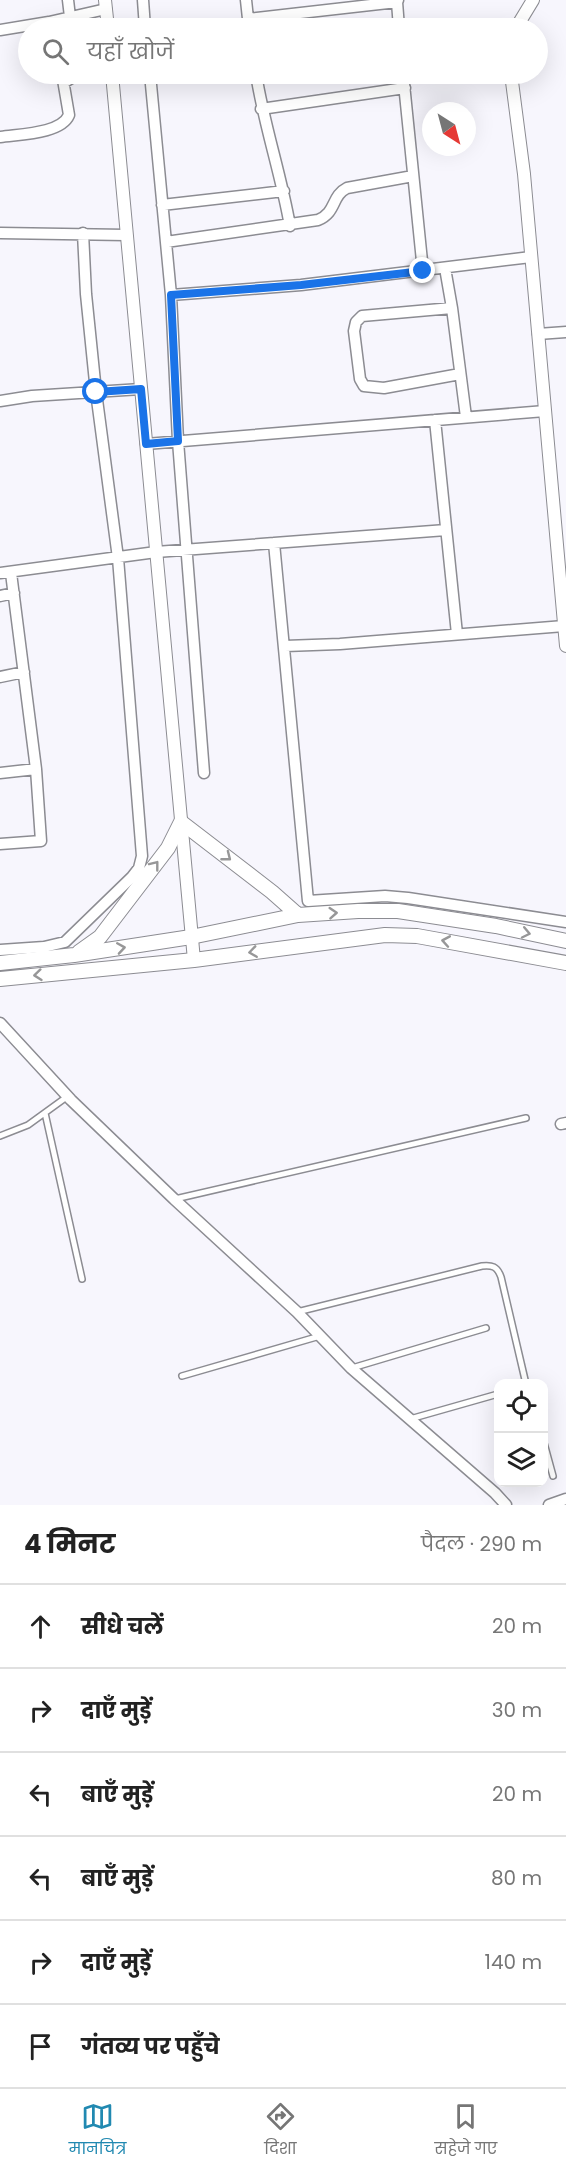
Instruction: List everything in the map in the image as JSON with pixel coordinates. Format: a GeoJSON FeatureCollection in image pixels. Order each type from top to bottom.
{"type":"FeatureCollection","features":[{"type":"Feature","properties":{"kind":"main road"},"geometry":{"type":"LineString","coordinates":[[74,955],[100,937],[168,848],[181,822],[264,885],[298,915]]}},
{"type":"Feature","properties":{"kind":"main road"},"geometry":{"type":"LineString","coordinates":[[0,963],[74,955],[191,937],[298,915],[398,911],[496,926],[566,942]]}},
{"type":"Feature","properties":{"kind":"main road"},"geometry":{"type":"LineString","coordinates":[[0,979],[194,960],[385,935],[417,936],[566,963]]}},
{"type":"Feature","properties":{"kind":"street"},"geometry":{"type":"LineString","coordinates":[[69,0],[70,17]]}},
{"type":"Feature","properties":{"kind":"street"},"geometry":{"type":"LineString","coordinates":[[143,0],[144,18]]}},
{"type":"Feature","properties":{"kind":"street"},"geometry":{"type":"LineString","coordinates":[[246,0],[248,18]]}},
{"type":"Feature","properties":{"kind":"street"},"geometry":{"type":"LineString","coordinates":[[522,18],[533,0]]}},
{"type":"Feature","properties":{"kind":"street"},"geometry":{"type":"LineString","coordinates":[[288,18],[398,1],[399,18]]}},
{"type":"Feature","properties":{"kind":"street"},"geometry":{"type":"LineString","coordinates":[[65,18],[106,4]]}},
{"type":"Feature","properties":{"kind":"street"},"geometry":{"type":"LineString","coordinates":[[0,30],[18,27]]}},
{"type":"Feature","properties":{"kind":"street"},"geometry":{"type":"LineString","coordinates":[[0,137],[37,132],[61,125],[66,121],[69,115],[64,84]]}},
{"type":"Feature","properties":{"kind":"street"},"geometry":{"type":"LineString","coordinates":[[113,84],[194,960]]}},
{"type":"Feature","properties":{"kind":"street"},"geometry":{"type":"LineString","coordinates":[[151,84],[171,295],[178,441],[204,773]]}},
{"type":"Feature","properties":{"kind":"street"},"geometry":{"type":"LineString","coordinates":[[257,84],[261,108],[284,191],[290,226]]}},
{"type":"Feature","properties":{"kind":"street"},"geometry":{"type":"LineString","coordinates":[[404,84],[423,271]]}},
{"type":"Feature","properties":{"kind":"street"},"geometry":{"type":"LineString","coordinates":[[512,84],[531,257],[566,646]]}},
{"type":"Feature","properties":{"kind":"street"},"geometry":{"type":"LineString","coordinates":[[261,108],[405,88]]}},
{"type":"Feature","properties":{"kind":"street"},"geometry":{"type":"LineString","coordinates":[[166,242],[290,226],[326,217],[332,210],[339,191],[413,176]]}},
{"type":"Feature","properties":{"kind":"street"},"geometry":{"type":"LineString","coordinates":[[162,205],[284,191]]}},
{"type":"Feature","properties":{"kind":"street"},"geometry":{"type":"LineString","coordinates":[[0,233],[126,235]]}},
{"type":"Feature","properties":{"kind":"street"},"geometry":{"type":"LineString","coordinates":[[0,950],[44,947],[65,942],[132,878],[139,868],[142,856],[118,558],[96,392],[86,294],[83,233]]}},
{"type":"Feature","properties":{"kind":"street"},"geometry":{"type":"LineString","coordinates":[[171,295],[301,285],[531,257]]}},
{"type":"Feature","properties":{"kind":"street"},"geometry":{"type":"LineString","coordinates":[[445,268],[466,417]]}},
{"type":"Feature","properties":{"kind":"street"},"geometry":{"type":"LineString","coordinates":[[452,308],[362,316],[356,322],[354,331],[360,379],[364,386],[384,388],[460,374]]}},
{"type":"Feature","properties":{"kind":"street"},"geometry":{"type":"LineString","coordinates":[[538,334],[566,332]]}},
{"type":"Feature","properties":{"kind":"street"},"geometry":{"type":"LineString","coordinates":[[0,401],[32,396],[141,389]]}},
{"type":"Feature","properties":{"kind":"street"},"geometry":{"type":"LineString","coordinates":[[146,444],[545,411]]}},
{"type":"Feature","properties":{"kind":"street"},"geometry":{"type":"LineString","coordinates":[[435,420],[457,634]]}},
{"type":"Feature","properties":{"kind":"street"},"geometry":{"type":"LineString","coordinates":[[0,844],[41,841],[36,769],[14,593],[6,573],[156,552],[446,530]]}},
{"type":"Feature","properties":{"kind":"street"},"geometry":{"type":"LineString","coordinates":[[274,543],[308,901],[385,896],[566,922]]}},
{"type":"Feature","properties":{"kind":"street"},"geometry":{"type":"LineString","coordinates":[[0,596],[14,593]]}},
{"type":"Feature","properties":{"kind":"street"},"geometry":{"type":"LineString","coordinates":[[285,646],[340,644],[564,626]]}},
{"type":"Feature","properties":{"kind":"street"},"geometry":{"type":"LineString","coordinates":[[0,676],[24,672]]}},
{"type":"Feature","properties":{"kind":"street"},"geometry":{"type":"LineString","coordinates":[[0,773],[36,769]]}},
{"type":"Feature","properties":{"kind":"street"},"geometry":{"type":"LineString","coordinates":[[0,1023],[68,1096],[174,1199],[297,1312],[351,1368],[506,1505]]}},
{"type":"Feature","properties":{"kind":"street"},"geometry":{"type":"LineString","coordinates":[[549,1505],[566,1499]]}},
{"type":"Feature","properties":{"kind":"lane"},"geometry":{"type":"LineString","coordinates":[[0,1136],[16,1131],[68,1096]]}},
{"type":"Feature","properties":{"kind":"lane"},"geometry":{"type":"LineString","coordinates":[[45,1113],[82,1279]]}},
{"type":"Feature","properties":{"kind":"lane"},"geometry":{"type":"LineString","coordinates":[[174,1199],[526,1118]]}},
{"type":"Feature","properties":{"kind":"lane"},"geometry":{"type":"LineString","coordinates":[[297,1312],[490,1265],[496,1268],[501,1276],[525,1379]]}},
{"type":"Feature","properties":{"kind":"lane"},"geometry":{"type":"LineString","coordinates":[[351,1368],[486,1328]]}},
{"type":"Feature","properties":{"kind":"lane"},"geometry":{"type":"LineString","coordinates":[[182,1376],[320,1336]]}},
{"type":"Feature","properties":{"kind":"lane"},"geometry":{"type":"LineString","coordinates":[[408,1419],[494,1395]]}},
{"type":"Feature","properties":{"kind":"lane"},"geometry":{"type":"LineString","coordinates":[[548,1458],[554,1476]]}},
{"type":"Feature","properties":{"kind":"route"},"geometry":{"type":"LineString","coordinates":[[96,392],[141,389],[146,444],[178,441],[171,295],[301,285],[423,271]]}}]}
